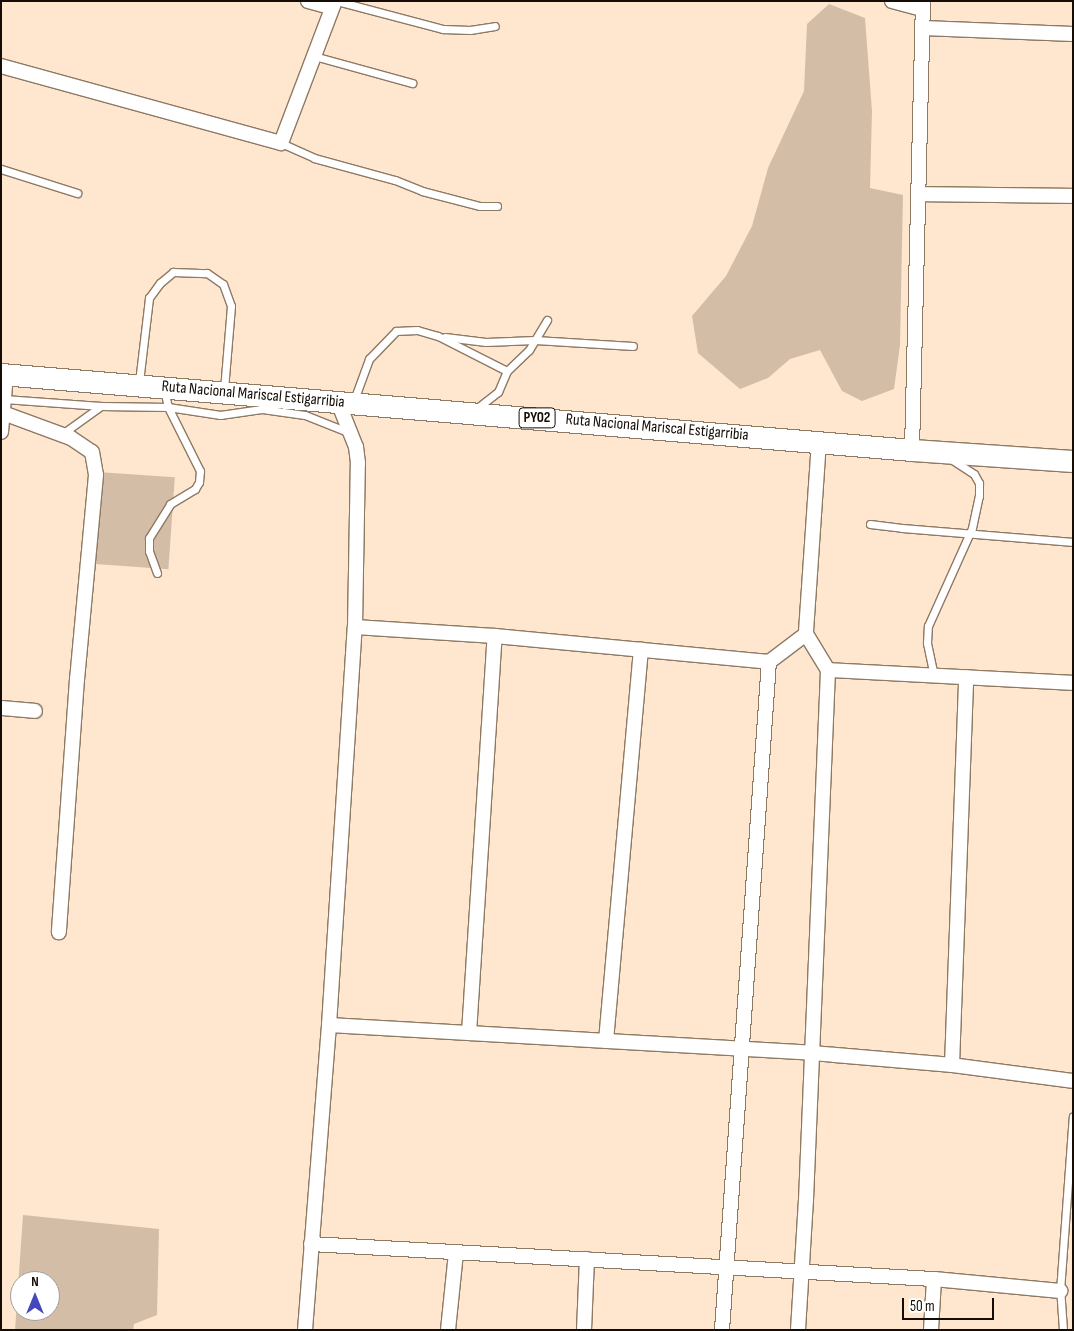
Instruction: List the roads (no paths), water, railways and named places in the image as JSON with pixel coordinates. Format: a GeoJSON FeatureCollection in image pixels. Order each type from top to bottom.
{"type":"FeatureCollection","features":[{"type":"Feature","properties":{"kind":"main road","name":"Ruta Nacional Mariscal Estigarribia"},"geometry":{"type":"LineString","coordinates":[[4,374],[138,385],[165,397],[224,392],[912,450],[1073,461]]}},
{"type":"Feature","properties":{"kind":"street"},"geometry":{"type":"LineString","coordinates":[[1,66],[281,143],[334,3],[308,1]]}},
{"type":"Feature","properties":{"kind":"street"},"geometry":{"type":"LineString","coordinates":[[892,1],[922,5],[923,28],[912,450]]}},
{"type":"Feature","properties":{"kind":"street"},"geometry":{"type":"LineString","coordinates":[[923,28],[1073,34]]}},
{"type":"Feature","properties":{"kind":"street"},"geometry":{"type":"LineString","coordinates":[[918,194],[1073,196]]}},
{"type":"Feature","properties":{"kind":"street"},"geometry":{"type":"LineString","coordinates":[[1,432],[4,374]]}},
{"type":"Feature","properties":{"kind":"street"},"geometry":{"type":"LineString","coordinates":[[305,1330],[329,1025],[354,627],[358,463],[356,448],[350,433],[345,402]]}},
{"type":"Feature","properties":{"kind":"street"},"geometry":{"type":"LineString","coordinates":[[3,406],[62,434],[92,452],[96,475],[59,932]]}},
{"type":"Feature","properties":{"kind":"street"},"geometry":{"type":"LineString","coordinates":[[798,1330],[828,670],[806,634],[819,441]]}},
{"type":"Feature","properties":{"kind":"street"},"geometry":{"type":"LineString","coordinates":[[354,627],[495,636],[769,662],[806,634]]}},
{"type":"Feature","properties":{"kind":"street"},"geometry":{"type":"LineString","coordinates":[[469,1033],[495,636]]}},
{"type":"Feature","properties":{"kind":"street"},"geometry":{"type":"LineString","coordinates":[[606,1041],[641,650]]}},
{"type":"Feature","properties":{"kind":"street"},"geometry":{"type":"LineString","coordinates":[[722,1330],[744,1049],[769,662]]}},
{"type":"Feature","properties":{"kind":"street"},"geometry":{"type":"LineString","coordinates":[[828,670],[1073,683]]}},
{"type":"Feature","properties":{"kind":"street"},"geometry":{"type":"LineString","coordinates":[[952,1065],[966,677]]}},
{"type":"Feature","properties":{"kind":"street"},"geometry":{"type":"LineString","coordinates":[[1,708],[36,711]]}},
{"type":"Feature","properties":{"kind":"street"},"geometry":{"type":"LineString","coordinates":[[329,1025],[812,1053],[952,1065],[1073,1081]]}},
{"type":"Feature","properties":{"kind":"street"},"geometry":{"type":"LineString","coordinates":[[311,1244],[934,1279],[1060,1291]]}},
{"type":"Feature","properties":{"kind":"street"},"geometry":{"type":"LineString","coordinates":[[448,1330],[456,1252]]}},
{"type":"Feature","properties":{"kind":"street"},"geometry":{"type":"LineString","coordinates":[[584,1330],[587,1260]]}},
{"type":"Feature","properties":{"kind":"street"},"geometry":{"type":"LineString","coordinates":[[931,1330],[934,1279]]}},
{"type":"Feature","properties":{"kind":"lane"},"geometry":{"type":"LineString","coordinates":[[334,3],[443,29],[470,30],[495,26]]}},
{"type":"Feature","properties":{"kind":"lane"},"geometry":{"type":"LineString","coordinates":[[313,56],[412,82]]}},
{"type":"Feature","properties":{"kind":"lane"},"geometry":{"type":"LineString","coordinates":[[281,143],[314,158],[395,180],[422,191],[480,206],[497,206]]}},
{"type":"Feature","properties":{"kind":"lane"},"geometry":{"type":"LineString","coordinates":[[1,169],[76,193]]}},
{"type":"Feature","properties":{"kind":"lane"},"geometry":{"type":"LineString","coordinates":[[138,385],[149,298],[160,283],[173,272],[207,273],[223,284],[231,306],[224,392]]}},
{"type":"Feature","properties":{"kind":"lane"},"geometry":{"type":"LineString","coordinates":[[472,413],[498,392],[507,371],[529,350],[547,320]]}},
{"type":"Feature","properties":{"kind":"lane"},"geometry":{"type":"LineString","coordinates":[[345,402],[370,359],[396,331],[416,330],[438,336],[486,342],[535,340],[633,346]]}},
{"type":"Feature","properties":{"kind":"lane"},"geometry":{"type":"LineString","coordinates":[[438,336],[507,371]]}},
{"type":"Feature","properties":{"kind":"lane"},"geometry":{"type":"LineString","coordinates":[[3,406],[101,406],[165,397],[220,415],[262,409],[306,414],[350,433]]}},
{"type":"Feature","properties":{"kind":"lane"},"geometry":{"type":"LineString","coordinates":[[157,573],[149,551],[149,538],[170,504],[195,489],[199,482],[200,471],[165,397]]}},
{"type":"Feature","properties":{"kind":"lane"},"geometry":{"type":"LineString","coordinates":[[62,434],[101,406]]}},
{"type":"Feature","properties":{"kind":"lane"},"geometry":{"type":"LineString","coordinates":[[934,676],[927,643],[928,626],[933,610],[969,534],[977,512],[979,483],[974,474],[941,452]]}},
{"type":"Feature","properties":{"kind":"lane"},"geometry":{"type":"LineString","coordinates":[[870,524],[1073,542]]}},
{"type":"Feature","properties":{"kind":"lane"},"geometry":{"type":"LineString","coordinates":[[1063,1330],[1060,1291],[1073,1116]]}}]}
